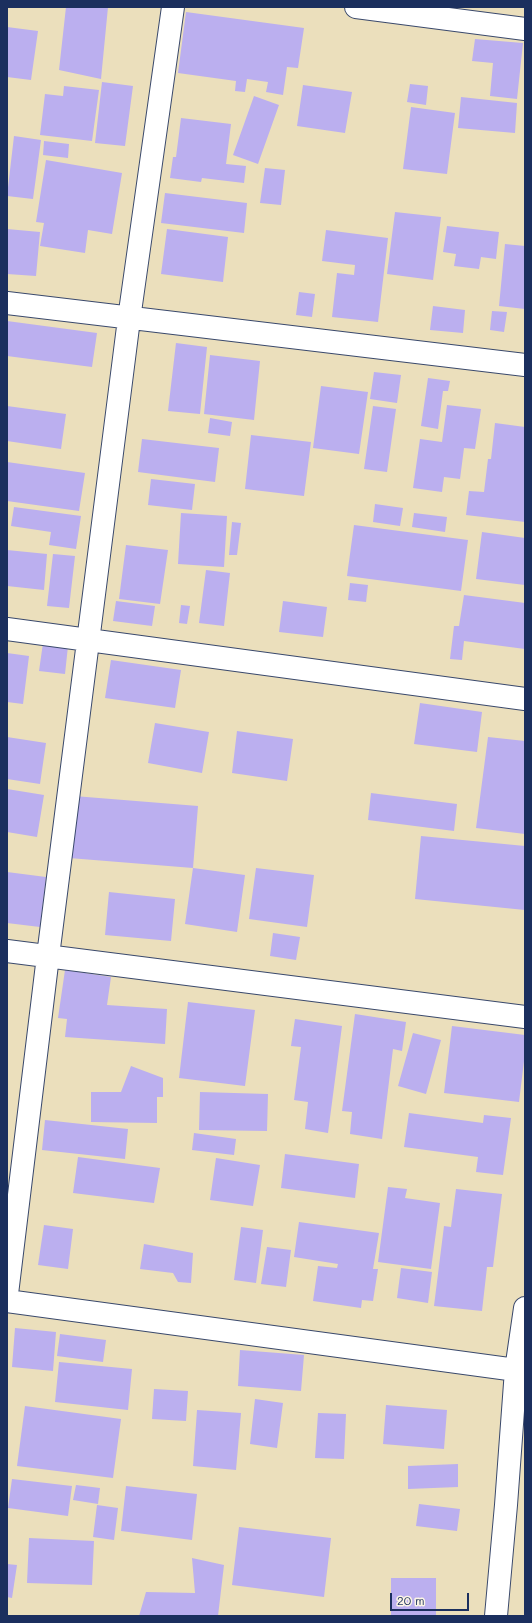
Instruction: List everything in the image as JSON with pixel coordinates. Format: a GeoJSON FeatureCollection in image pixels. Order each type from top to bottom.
{"type":"FeatureCollection","features":[{"type":"Feature","properties":{"kind":"street"},"geometry":{"type":"LineString","coordinates":[[7,1294],[48,956],[129,319],[173,7]]}},
{"type":"Feature","properties":{"kind":"street"},"geometry":{"type":"LineString","coordinates":[[356,7],[435,12],[525,29]]}},
{"type":"Feature","properties":{"kind":"street"},"geometry":{"type":"LineString","coordinates":[[7,303],[129,319],[525,365]]}},
{"type":"Feature","properties":{"kind":"street"},"geometry":{"type":"LineString","coordinates":[[7,629],[525,699]]}},
{"type":"Feature","properties":{"kind":"street"},"geometry":{"type":"LineString","coordinates":[[7,951],[525,1017]]}},
{"type":"Feature","properties":{"kind":"street"},"geometry":{"type":"LineString","coordinates":[[7,1301],[520,1369]]}},
{"type":"Feature","properties":{"kind":"street"},"geometry":{"type":"LineString","coordinates":[[496,1616],[525,1308]]}},
{"type":"Feature","properties":{"kind":"building"},"geometry":{"type":"Polygon","coordinates":[[[66,7],[108,7],[101,79],[59,70],[66,7]]]}},
{"type":"Feature","properties":{"kind":"building"},"geometry":{"type":"Polygon","coordinates":[[[186,12],[304,28],[298,68],[287,67],[283,95],[266,92],[268,82],[247,79],[245,92],[235,91],[236,81],[178,73],[186,12]]]}},
{"type":"Feature","properties":{"kind":"building"},"geometry":{"type":"Polygon","coordinates":[[[7,27],[38,31],[31,80],[7,77],[7,27]]]}},
{"type":"Feature","properties":{"kind":"building"},"geometry":{"type":"Polygon","coordinates":[[[475,39],[523,43],[517,99],[490,96],[493,63],[472,61],[475,39]]]}},
{"type":"Feature","properties":{"kind":"building"},"geometry":{"type":"Polygon","coordinates":[[[102,82],[133,86],[125,146],[95,143],[102,82]]]}},
{"type":"Feature","properties":{"kind":"building"},"geometry":{"type":"Polygon","coordinates":[[[410,84],[428,86],[426,105],[407,102],[410,84]]]}},
{"type":"Feature","properties":{"kind":"building"},"geometry":{"type":"Polygon","coordinates":[[[303,85],[352,92],[345,133],[297,126],[303,85]]]}},
{"type":"Feature","properties":{"kind":"building"},"geometry":{"type":"Polygon","coordinates":[[[64,86],[99,90],[92,141],[40,135],[45,94],[63,96],[64,86]]]}},
{"type":"Feature","properties":{"kind":"building"},"geometry":{"type":"Polygon","coordinates":[[[254,96],[279,105],[258,164],[233,155],[254,96]]]}},
{"type":"Feature","properties":{"kind":"building"},"geometry":{"type":"Polygon","coordinates":[[[461,97],[517,103],[515,133],[458,128],[461,97]]]}},
{"type":"Feature","properties":{"kind":"building"},"geometry":{"type":"Polygon","coordinates":[[[411,107],[455,113],[447,174],[403,169],[411,107]]]}},
{"type":"Feature","properties":{"kind":"building"},"geometry":{"type":"Polygon","coordinates":[[[181,118],[231,124],[226,164],[246,166],[244,183],[202,178],[201,182],[170,178],[173,157],[176,157],[181,118]]]}},
{"type":"Feature","properties":{"kind":"building"},"geometry":{"type":"Polygon","coordinates":[[[14,136],[41,140],[33,199],[7,196],[14,136]]]}},
{"type":"Feature","properties":{"kind":"building"},"geometry":{"type":"Polygon","coordinates":[[[44,141],[69,144],[68,158],[43,155],[44,141]]]}},
{"type":"Feature","properties":{"kind":"building"},"geometry":{"type":"Polygon","coordinates":[[[46,160],[122,173],[112,234],[88,230],[85,253],[40,246],[44,223],[36,222],[46,160]]]}},
{"type":"Feature","properties":{"kind":"building"},"geometry":{"type":"Polygon","coordinates":[[[265,168],[285,170],[281,205],[260,203],[265,168]]]}},
{"type":"Feature","properties":{"kind":"building"},"geometry":{"type":"Polygon","coordinates":[[[165,193],[247,203],[244,233],[161,223],[165,193]]]}},
{"type":"Feature","properties":{"kind":"building"},"geometry":{"type":"Polygon","coordinates":[[[395,212],[441,217],[433,280],[387,274],[395,212]]]}},
{"type":"Feature","properties":{"kind":"building"},"geometry":{"type":"Polygon","coordinates":[[[447,226],[499,232],[496,259],[481,257],[479,269],[454,266],[456,254],[443,252],[447,226]]]}},
{"type":"Feature","properties":{"kind":"building"},"geometry":{"type":"Polygon","coordinates":[[[7,229],[40,232],[36,276],[7,274],[7,229]]]}},
{"type":"Feature","properties":{"kind":"building"},"geometry":{"type":"Polygon","coordinates":[[[167,229],[228,237],[223,282],[161,274],[167,229]]]}},
{"type":"Feature","properties":{"kind":"building"},"geometry":{"type":"Polygon","coordinates":[[[326,230],[388,238],[378,322],[332,317],[337,273],[354,275],[355,265],[322,261],[326,230]]]}},
{"type":"Feature","properties":{"kind":"building"},"geometry":{"type":"Polygon","coordinates":[[[505,244],[525,246],[525,309],[499,306],[505,244]]]}},
{"type":"Feature","properties":{"kind":"building"},"geometry":{"type":"Polygon","coordinates":[[[299,292],[315,294],[312,317],[296,315],[299,292]]]}},
{"type":"Feature","properties":{"kind":"building"},"geometry":{"type":"Polygon","coordinates":[[[433,306],[465,310],[463,333],[430,330],[433,306]]]}},
{"type":"Feature","properties":{"kind":"building"},"geometry":{"type":"Polygon","coordinates":[[[492,311],[507,312],[504,332],[490,330],[492,311]]]}},
{"type":"Feature","properties":{"kind":"building"},"geometry":{"type":"Polygon","coordinates":[[[7,321],[97,333],[92,367],[7,356],[7,321]]]}},
{"type":"Feature","properties":{"kind":"building"},"geometry":{"type":"Polygon","coordinates":[[[176,343],[207,347],[200,414],[168,411],[176,343]]]}},
{"type":"Feature","properties":{"kind":"building"},"geometry":{"type":"Polygon","coordinates":[[[210,355],[260,361],[254,420],[204,414],[210,355]]]}},
{"type":"Feature","properties":{"kind":"building"},"geometry":{"type":"Polygon","coordinates":[[[374,372],[401,375],[397,403],[370,399],[374,372]]]}},
{"type":"Feature","properties":{"kind":"building"},"geometry":{"type":"Polygon","coordinates":[[[428,378],[450,381],[448,391],[443,391],[438,429],[421,426],[428,378]]]}},
{"type":"Feature","properties":{"kind":"building"},"geometry":{"type":"Polygon","coordinates":[[[321,386],[368,392],[359,454],[313,448],[321,386]]]}},
{"type":"Feature","properties":{"kind":"building"},"geometry":{"type":"Polygon","coordinates":[[[447,405],[481,409],[475,449],[464,448],[460,479],[444,477],[442,492],[413,488],[420,439],[442,442],[447,405]]]}},
{"type":"Feature","properties":{"kind":"building"},"geometry":{"type":"Polygon","coordinates":[[[7,406],[66,414],[61,449],[7,441],[7,406]]]}},
{"type":"Feature","properties":{"kind":"building"},"geometry":{"type":"Polygon","coordinates":[[[373,406],[396,409],[387,472],[364,469],[373,406]]]}},
{"type":"Feature","properties":{"kind":"building"},"geometry":{"type":"Polygon","coordinates":[[[210,418],[232,422],[230,436],[208,433],[210,418]]]}},
{"type":"Feature","properties":{"kind":"building"},"geometry":{"type":"Polygon","coordinates":[[[495,423],[525,427],[525,522],[466,515],[469,491],[484,492],[488,459],[491,459],[495,423]]]}},
{"type":"Feature","properties":{"kind":"building"},"geometry":{"type":"Polygon","coordinates":[[[251,435],[311,442],[304,496],[245,489],[251,435]]]}},
{"type":"Feature","properties":{"kind":"building"},"geometry":{"type":"Polygon","coordinates":[[[142,439],[219,448],[215,482],[138,472],[142,439]]]}},
{"type":"Feature","properties":{"kind":"building"},"geometry":{"type":"Polygon","coordinates":[[[7,462],[85,473],[79,511],[7,501],[7,462]]]}},
{"type":"Feature","properties":{"kind":"building"},"geometry":{"type":"Polygon","coordinates":[[[151,479],[195,484],[192,510],[148,505],[151,479]]]}},
{"type":"Feature","properties":{"kind":"building"},"geometry":{"type":"Polygon","coordinates":[[[375,504],[403,508],[400,526],[373,522],[375,504]]]}},
{"type":"Feature","properties":{"kind":"building"},"geometry":{"type":"Polygon","coordinates":[[[14,507],[81,516],[76,549],[49,545],[51,532],[11,526],[14,507]]]}},
{"type":"Feature","properties":{"kind":"building"},"geometry":{"type":"Polygon","coordinates":[[[181,513],[227,516],[224,567],[178,564],[181,513]]]}},
{"type":"Feature","properties":{"kind":"building"},"geometry":{"type":"Polygon","coordinates":[[[414,513],[447,517],[445,532],[412,527],[414,513]]]}},
{"type":"Feature","properties":{"kind":"building"},"geometry":{"type":"Polygon","coordinates":[[[232,522],[241,523],[237,555],[229,555],[232,522]]]}},
{"type":"Feature","properties":{"kind":"building"},"geometry":{"type":"Polygon","coordinates":[[[354,525],[468,540],[461,591],[347,576],[354,525]]]}},
{"type":"Feature","properties":{"kind":"building"},"geometry":{"type":"Polygon","coordinates":[[[482,532],[525,538],[525,585],[476,579],[482,532]]]}},
{"type":"Feature","properties":{"kind":"building"},"geometry":{"type":"Polygon","coordinates":[[[126,545],[168,550],[160,604],[119,599],[126,545]]]}},
{"type":"Feature","properties":{"kind":"building"},"geometry":{"type":"Polygon","coordinates":[[[7,550],[47,554],[44,590],[7,586],[7,550]]]}},
{"type":"Feature","properties":{"kind":"building"},"geometry":{"type":"Polygon","coordinates":[[[53,554],[75,556],[69,608],[47,606],[53,554]]]}},
{"type":"Feature","properties":{"kind":"building"},"geometry":{"type":"Polygon","coordinates":[[[206,570],[230,573],[224,626],[199,623],[206,570]]]}},
{"type":"Feature","properties":{"kind":"building"},"geometry":{"type":"Polygon","coordinates":[[[350,583],[368,585],[366,602],[348,600],[350,583]]]}},
{"type":"Feature","properties":{"kind":"building"},"geometry":{"type":"Polygon","coordinates":[[[464,595],[525,603],[525,649],[464,641],[462,660],[450,659],[454,626],[459,626],[464,595]]]}},
{"type":"Feature","properties":{"kind":"building"},"geometry":{"type":"Polygon","coordinates":[[[116,601],[155,606],[152,626],[113,621],[116,601]]]}},
{"type":"Feature","properties":{"kind":"building"},"geometry":{"type":"Polygon","coordinates":[[[283,601],[327,607],[323,637],[279,632],[283,601]]]}},
{"type":"Feature","properties":{"kind":"building"},"geometry":{"type":"Polygon","coordinates":[[[181,605],[190,606],[187,624],[179,623],[181,605]]]}},
{"type":"Feature","properties":{"kind":"building"},"geometry":{"type":"Polygon","coordinates":[[[43,643],[68,646],[65,674],[39,671],[43,643]]]}},
{"type":"Feature","properties":{"kind":"building"},"geometry":{"type":"Polygon","coordinates":[[[7,653],[29,656],[23,704],[7,702],[7,653]]]}},
{"type":"Feature","properties":{"kind":"building"},"geometry":{"type":"Polygon","coordinates":[[[111,660],[181,670],[175,708],[105,698],[111,660]]]}},
{"type":"Feature","properties":{"kind":"building"},"geometry":{"type":"Polygon","coordinates":[[[420,703],[482,712],[477,752],[414,744],[420,703]]]}},
{"type":"Feature","properties":{"kind":"building"},"geometry":{"type":"Polygon","coordinates":[[[155,723],[209,732],[202,773],[148,763],[155,723]]]}},
{"type":"Feature","properties":{"kind":"building"},"geometry":{"type":"Polygon","coordinates":[[[237,731],[293,739],[287,781],[232,773],[237,731]]]}},
{"type":"Feature","properties":{"kind":"building"},"geometry":{"type":"Polygon","coordinates":[[[7,737],[46,743],[40,784],[7,779],[7,737]]]}},
{"type":"Feature","properties":{"kind":"building"},"geometry":{"type":"Polygon","coordinates":[[[488,737],[525,741],[525,834],[476,828],[488,737]]]}},
{"type":"Feature","properties":{"kind":"building"},"geometry":{"type":"Polygon","coordinates":[[[7,789],[44,795],[37,837],[7,832],[7,789]]]}},
{"type":"Feature","properties":{"kind":"building"},"geometry":{"type":"Polygon","coordinates":[[[371,793],[457,804],[454,831],[368,820],[371,793]]]}},
{"type":"Feature","properties":{"kind":"building"},"geometry":{"type":"Polygon","coordinates":[[[74,796],[198,806],[193,868],[69,858],[74,796]]]}},
{"type":"Feature","properties":{"kind":"building"},"geometry":{"type":"Polygon","coordinates":[[[421,836],[525,846],[525,910],[415,899],[421,836]]]}},
{"type":"Feature","properties":{"kind":"building"},"geometry":{"type":"Polygon","coordinates":[[[193,868],[245,875],[237,932],[185,924],[193,868]]]}},
{"type":"Feature","properties":{"kind":"building"},"geometry":{"type":"Polygon","coordinates":[[[256,868],[314,875],[307,927],[249,919],[256,868]]]}},
{"type":"Feature","properties":{"kind":"building"},"geometry":{"type":"Polygon","coordinates":[[[7,872],[46,877],[40,927],[7,923],[7,872]]]}},
{"type":"Feature","properties":{"kind":"building"},"geometry":{"type":"Polygon","coordinates":[[[109,892],[175,899],[171,941],[105,935],[109,892]]]}},
{"type":"Feature","properties":{"kind":"building"},"geometry":{"type":"Polygon","coordinates":[[[273,933],[300,937],[296,960],[270,956],[273,933]]]}},
{"type":"Feature","properties":{"kind":"building"},"geometry":{"type":"Polygon","coordinates":[[[65,970],[111,977],[107,1005],[167,1009],[165,1044],[65,1037],[67,1019],[58,1018],[65,970]]]}},
{"type":"Feature","properties":{"kind":"building"},"geometry":{"type":"Polygon","coordinates":[[[188,1002],[255,1010],[245,1086],[179,1078],[188,1002]]]}},
{"type":"Feature","properties":{"kind":"building"},"geometry":{"type":"Polygon","coordinates":[[[355,1014],[406,1022],[402,1051],[393,1049],[382,1139],[350,1134],[352,1112],[342,1111],[355,1014]]]}},
{"type":"Feature","properties":{"kind":"building"},"geometry":{"type":"Polygon","coordinates":[[[295,1019],[342,1026],[328,1133],[305,1129],[308,1102],[294,1100],[301,1047],[291,1046],[295,1019]]]}},
{"type":"Feature","properties":{"kind":"building"},"geometry":{"type":"Polygon","coordinates":[[[452,1026],[525,1035],[525,1053],[519,1102],[444,1093],[452,1026]]]}},
{"type":"Feature","properties":{"kind":"building"},"geometry":{"type":"Polygon","coordinates":[[[413,1033],[441,1040],[426,1094],[398,1086],[413,1033]]]}},
{"type":"Feature","properties":{"kind":"building"},"geometry":{"type":"Polygon","coordinates":[[[131,1066],[163,1078],[163,1097],[157,1097],[157,1123],[91,1122],[91,1092],[121,1092],[131,1066]]]}},
{"type":"Feature","properties":{"kind":"building"},"geometry":{"type":"Polygon","coordinates":[[[200,1092],[268,1094],[267,1131],[199,1130],[200,1092]]]}},
{"type":"Feature","properties":{"kind":"building"},"geometry":{"type":"Polygon","coordinates":[[[409,1113],[483,1123],[484,1115],[511,1118],[503,1175],[476,1172],[478,1157],[404,1147],[409,1113]]]}},
{"type":"Feature","properties":{"kind":"building"},"geometry":{"type":"Polygon","coordinates":[[[45,1120],[128,1129],[125,1159],[42,1150],[45,1120]]]}},
{"type":"Feature","properties":{"kind":"building"},"geometry":{"type":"Polygon","coordinates":[[[194,1133],[236,1139],[234,1155],[192,1150],[194,1133]]]}},
{"type":"Feature","properties":{"kind":"building"},"geometry":{"type":"Polygon","coordinates":[[[285,1154],[359,1164],[355,1198],[281,1188],[285,1154]]]}},
{"type":"Feature","properties":{"kind":"building"},"geometry":{"type":"Polygon","coordinates":[[[78,1157],[160,1168],[154,1203],[73,1193],[78,1157]]]}},
{"type":"Feature","properties":{"kind":"building"},"geometry":{"type":"Polygon","coordinates":[[[216,1158],[260,1165],[253,1206],[210,1200],[216,1158]]]}},
{"type":"Feature","properties":{"kind":"building"},"geometry":{"type":"Polygon","coordinates":[[[388,1187],[407,1189],[405,1198],[440,1203],[431,1269],[378,1262],[388,1187]]]}},
{"type":"Feature","properties":{"kind":"building"},"geometry":{"type":"Polygon","coordinates":[[[456,1189],[502,1194],[493,1267],[487,1267],[482,1311],[434,1306],[444,1226],[451,1227],[456,1189]]]}},
{"type":"Feature","properties":{"kind":"building"},"geometry":{"type":"Polygon","coordinates":[[[299,1222],[379,1233],[373,1269],[378,1269],[373,1301],[362,1300],[361,1308],[313,1301],[318,1266],[337,1268],[338,1264],[294,1257],[299,1222]]]}},
{"type":"Feature","properties":{"kind":"building"},"geometry":{"type":"Polygon","coordinates":[[[44,1225],[73,1229],[68,1269],[38,1265],[44,1225]]]}},
{"type":"Feature","properties":{"kind":"building"},"geometry":{"type":"Polygon","coordinates":[[[241,1227],[263,1230],[256,1283],[234,1280],[241,1227]]]}},
{"type":"Feature","properties":{"kind":"building"},"geometry":{"type":"Polygon","coordinates":[[[144,1244],[193,1253],[191,1283],[178,1282],[173,1273],[140,1269],[144,1244]]]}},
{"type":"Feature","properties":{"kind":"building"},"geometry":{"type":"Polygon","coordinates":[[[267,1247],[291,1250],[286,1287],[261,1284],[267,1247]]]}},
{"type":"Feature","properties":{"kind":"building"},"geometry":{"type":"Polygon","coordinates":[[[401,1268],[432,1272],[428,1303],[397,1298],[401,1268]]]}},
{"type":"Feature","properties":{"kind":"building"},"geometry":{"type":"Polygon","coordinates":[[[15,1328],[56,1332],[53,1371],[12,1367],[15,1328]]]}},
{"type":"Feature","properties":{"kind":"building"},"geometry":{"type":"Polygon","coordinates":[[[60,1334],[106,1340],[103,1362],[57,1356],[60,1334]]]}},
{"type":"Feature","properties":{"kind":"building"},"geometry":{"type":"Polygon","coordinates":[[[240,1350],[304,1355],[301,1391],[238,1386],[240,1350]]]}},
{"type":"Feature","properties":{"kind":"building"},"geometry":{"type":"Polygon","coordinates":[[[59,1362],[132,1369],[128,1410],[55,1402],[59,1362]]]}},
{"type":"Feature","properties":{"kind":"building"},"geometry":{"type":"Polygon","coordinates":[[[154,1389],[188,1391],[186,1421],[152,1419],[154,1389]]]}},
{"type":"Feature","properties":{"kind":"building"},"geometry":{"type":"Polygon","coordinates":[[[255,1399],[283,1403],[277,1448],[250,1444],[255,1399]]]}},
{"type":"Feature","properties":{"kind":"building"},"geometry":{"type":"Polygon","coordinates":[[[386,1405],[447,1410],[444,1449],[383,1444],[386,1405]]]}},
{"type":"Feature","properties":{"kind":"building"},"geometry":{"type":"Polygon","coordinates":[[[25,1406],[121,1419],[113,1478],[17,1466],[25,1406]]]}},
{"type":"Feature","properties":{"kind":"building"},"geometry":{"type":"Polygon","coordinates":[[[197,1410],[241,1413],[236,1470],[193,1466],[197,1410]]]}},
{"type":"Feature","properties":{"kind":"building"},"geometry":{"type":"Polygon","coordinates":[[[318,1413],[346,1414],[344,1459],[315,1458],[318,1413]]]}},
{"type":"Feature","properties":{"kind":"building"},"geometry":{"type":"Polygon","coordinates":[[[458,1464],[458,1487],[408,1489],[408,1466],[458,1464]]]}},
{"type":"Feature","properties":{"kind":"building"},"geometry":{"type":"Polygon","coordinates":[[[12,1479],[72,1486],[68,1516],[8,1508],[12,1479]]]}},
{"type":"Feature","properties":{"kind":"building"},"geometry":{"type":"Polygon","coordinates":[[[76,1485],[100,1488],[98,1504],[73,1500],[76,1485]]]}},
{"type":"Feature","properties":{"kind":"building"},"geometry":{"type":"Polygon","coordinates":[[[126,1486],[197,1494],[192,1540],[121,1531],[126,1486]]]}},
{"type":"Feature","properties":{"kind":"building"},"geometry":{"type":"Polygon","coordinates":[[[419,1504],[460,1509],[457,1531],[416,1526],[419,1504]]]}},
{"type":"Feature","properties":{"kind":"building"},"geometry":{"type":"Polygon","coordinates":[[[97,1505],[118,1508],[114,1540],[93,1537],[97,1505]]]}},
{"type":"Feature","properties":{"kind":"building"},"geometry":{"type":"Polygon","coordinates":[[[239,1527],[331,1538],[324,1597],[232,1585],[239,1527]]]}},
{"type":"Feature","properties":{"kind":"building"},"geometry":{"type":"Polygon","coordinates":[[[29,1538],[94,1541],[92,1585],[27,1583],[29,1538]]]}},
{"type":"Feature","properties":{"kind":"building"},"geometry":{"type":"Polygon","coordinates":[[[192,1558],[224,1565],[218,1616],[139,1616],[146,1592],[195,1593],[192,1558]]]}},
{"type":"Feature","properties":{"kind":"building"},"geometry":{"type":"Polygon","coordinates":[[[7,1564],[17,1565],[12,1598],[7,1597],[7,1564]]]}},
{"type":"Feature","properties":{"kind":"building"},"geometry":{"type":"Polygon","coordinates":[[[391,1578],[436,1578],[436,1616],[391,1616],[391,1578]]]}}]}
